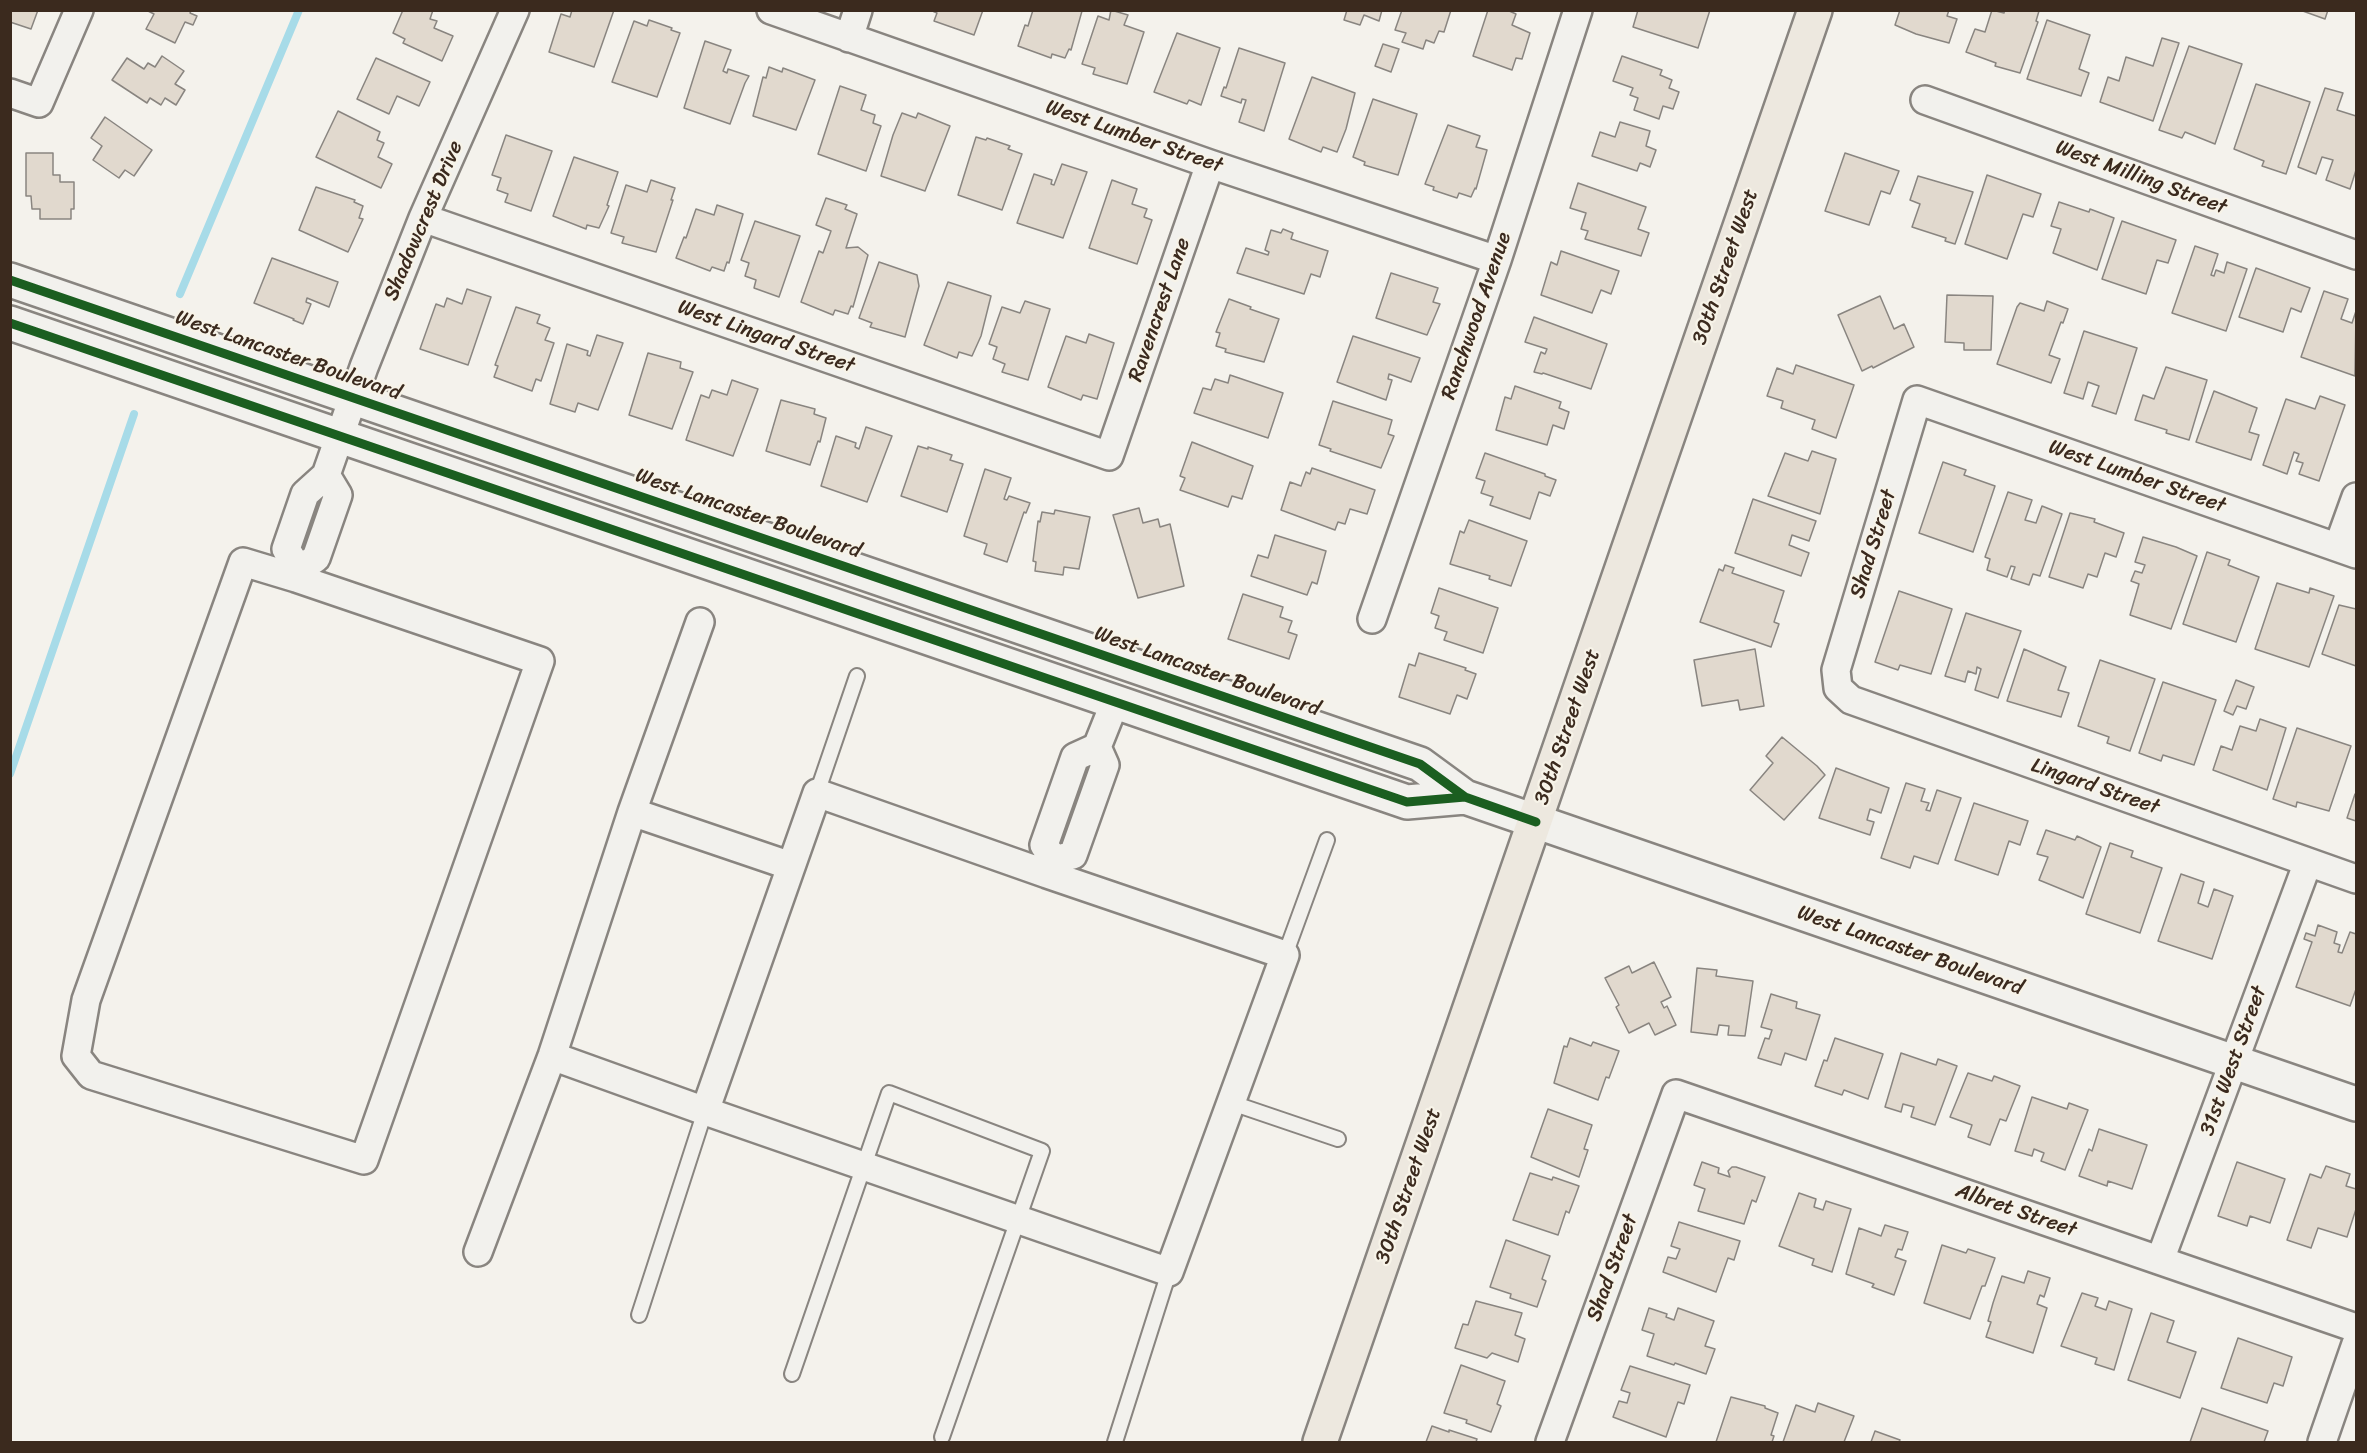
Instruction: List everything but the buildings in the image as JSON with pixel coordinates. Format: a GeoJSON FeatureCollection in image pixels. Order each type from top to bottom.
{"type":"FeatureCollection","features":[{"type":"Feature","properties":{"kind":"main road","name":"30th Street West"},"geometry":{"type":"LineString","coordinates":[[1320,1443],[1815,10]]}},
{"type":"Feature","properties":{"kind":"street"},"geometry":{"type":"LineString","coordinates":[[10,93],[39,103],[79,10]]}},
{"type":"Feature","properties":{"kind":"street","name":"Shadowcrest Drive"},"geometry":{"type":"LineString","coordinates":[[297,574],[286,549],[305,494],[326,475],[423,218],[515,10]]}},
{"type":"Feature","properties":{"kind":"street","name":"West Lumber Street"},"geometry":{"type":"LineString","coordinates":[[771,10],[1210,164],[1497,260]]}},
{"type":"Feature","properties":{"kind":"street"},"geometry":{"type":"LineString","coordinates":[[849,38],[858,10]]}},
{"type":"Feature","properties":{"kind":"street","name":"Ranchwood Avenue"},"geometry":{"type":"LineString","coordinates":[[1372,619],[1497,260],[1578,10]]}},
{"type":"Feature","properties":{"kind":"street","name":"West Milling Street"},"geometry":{"type":"LineString","coordinates":[[1924,100],[2356,255]]}},
{"type":"Feature","properties":{"kind":"street","name":"Ravencrest Lane"},"geometry":{"type":"LineString","coordinates":[[1109,456],[1210,164]]}},
{"type":"Feature","properties":{"kind":"street","name":"West Lingard Street"},"geometry":{"type":"LineString","coordinates":[[423,218],[1109,456]]}},
{"type":"Feature","properties":{"kind":"street","name":"West Lancaster Boulevard"},"geometry":{"type":"LineString","coordinates":[[10,280],[1420,764],[1465,797],[2356,1104]]}},
{"type":"Feature","properties":{"kind":"street","name":"West Lancaster Boulevard"},"geometry":{"type":"LineString","coordinates":[[10,323],[1407,802],[1465,797]]}},
{"type":"Feature","properties":{"kind":"street","name":"West Lumber Street"},"geometry":{"type":"LineString","coordinates":[[1917,400],[2348,550]]}},
{"type":"Feature","properties":{"kind":"street","name":"Shad Street"},"geometry":{"type":"LineString","coordinates":[[1838,688],[1836,670],[1917,400]]}},
{"type":"Feature","properties":{"kind":"street"},"geometry":{"type":"LineString","coordinates":[[2348,550],[2356,497]]}},
{"type":"Feature","properties":{"kind":"street"},"geometry":{"type":"LineString","coordinates":[[243,562],[297,574],[540,661],[364,1160],[91,1075],[76,1056],[86,1000],[243,562]]}},
{"type":"Feature","properties":{"kind":"street"},"geometry":{"type":"LineString","coordinates":[[478,1252],[552,1056],[632,812],[700,622]]}},
{"type":"Feature","properties":{"kind":"street","name":"Lingard Street"},"geometry":{"type":"LineString","coordinates":[[1838,688],[1851,700],[2356,879]]}},
{"type":"Feature","properties":{"kind":"street"},"geometry":{"type":"LineString","coordinates":[[1050,867],[1044,845],[1075,757],[1097,747],[1115,702]]}},
{"type":"Feature","properties":{"kind":"street"},"geometry":{"type":"LineString","coordinates":[[552,1056],[705,1111],[862,1166],[1169,1272],[1286,955],[1050,867],[817,793],[705,1111]]}},
{"type":"Feature","properties":{"kind":"street"},"geometry":{"type":"LineString","coordinates":[[632,812],[791,866]]}},
{"type":"Feature","properties":{"kind":"street","name":"31st West Street"},"geometry":{"type":"LineString","coordinates":[[2160,1260],[2308,862]]}},
{"type":"Feature","properties":{"kind":"street","name":"Shad Street"},"geometry":{"type":"LineString","coordinates":[[1550,1443],[1676,1094]]}},
{"type":"Feature","properties":{"kind":"street","name":"Albret Street"},"geometry":{"type":"LineString","coordinates":[[1676,1094],[2356,1328]]}},
{"type":"Feature","properties":{"kind":"street"},"geometry":{"type":"LineString","coordinates":[[2322,1443],[2356,1344]]}},
{"type":"Feature","properties":{"kind":"lane"},"geometry":{"type":"LineString","coordinates":[[817,793],[857,676]]}},
{"type":"Feature","properties":{"kind":"lane"},"geometry":{"type":"LineString","coordinates":[[1286,955],[1327,840]]}},
{"type":"Feature","properties":{"kind":"lane"},"geometry":{"type":"LineString","coordinates":[[792,1374],[889,1093],[1042,1151],[942,1437]]}},
{"type":"Feature","properties":{"kind":"lane"},"geometry":{"type":"LineString","coordinates":[[1232,1103],[1338,1139]]}},
{"type":"Feature","properties":{"kind":"lane"},"geometry":{"type":"LineString","coordinates":[[639,1315],[705,1111]]}},
{"type":"Feature","properties":{"kind":"lane"},"geometry":{"type":"LineString","coordinates":[[1115,1443],[1169,1272]]}},
{"type":"Feature","properties":{"kind":"waterway"},"geometry":{"type":"LineString","coordinates":[[180,294],[299,10]]}},
{"type":"Feature","properties":{"kind":"waterway"},"geometry":{"type":"LineString","coordinates":[[10,774],[134,414]]}},
{"type":"Feature","properties":{"kind":"cycle path"},"geometry":{"type":"LineString","coordinates":[[10,280],[1420,764],[1465,797],[1536,822]]}},
{"type":"Feature","properties":{"kind":"cycle path"},"geometry":{"type":"LineString","coordinates":[[10,323],[1407,802],[1465,797]]}}]}
